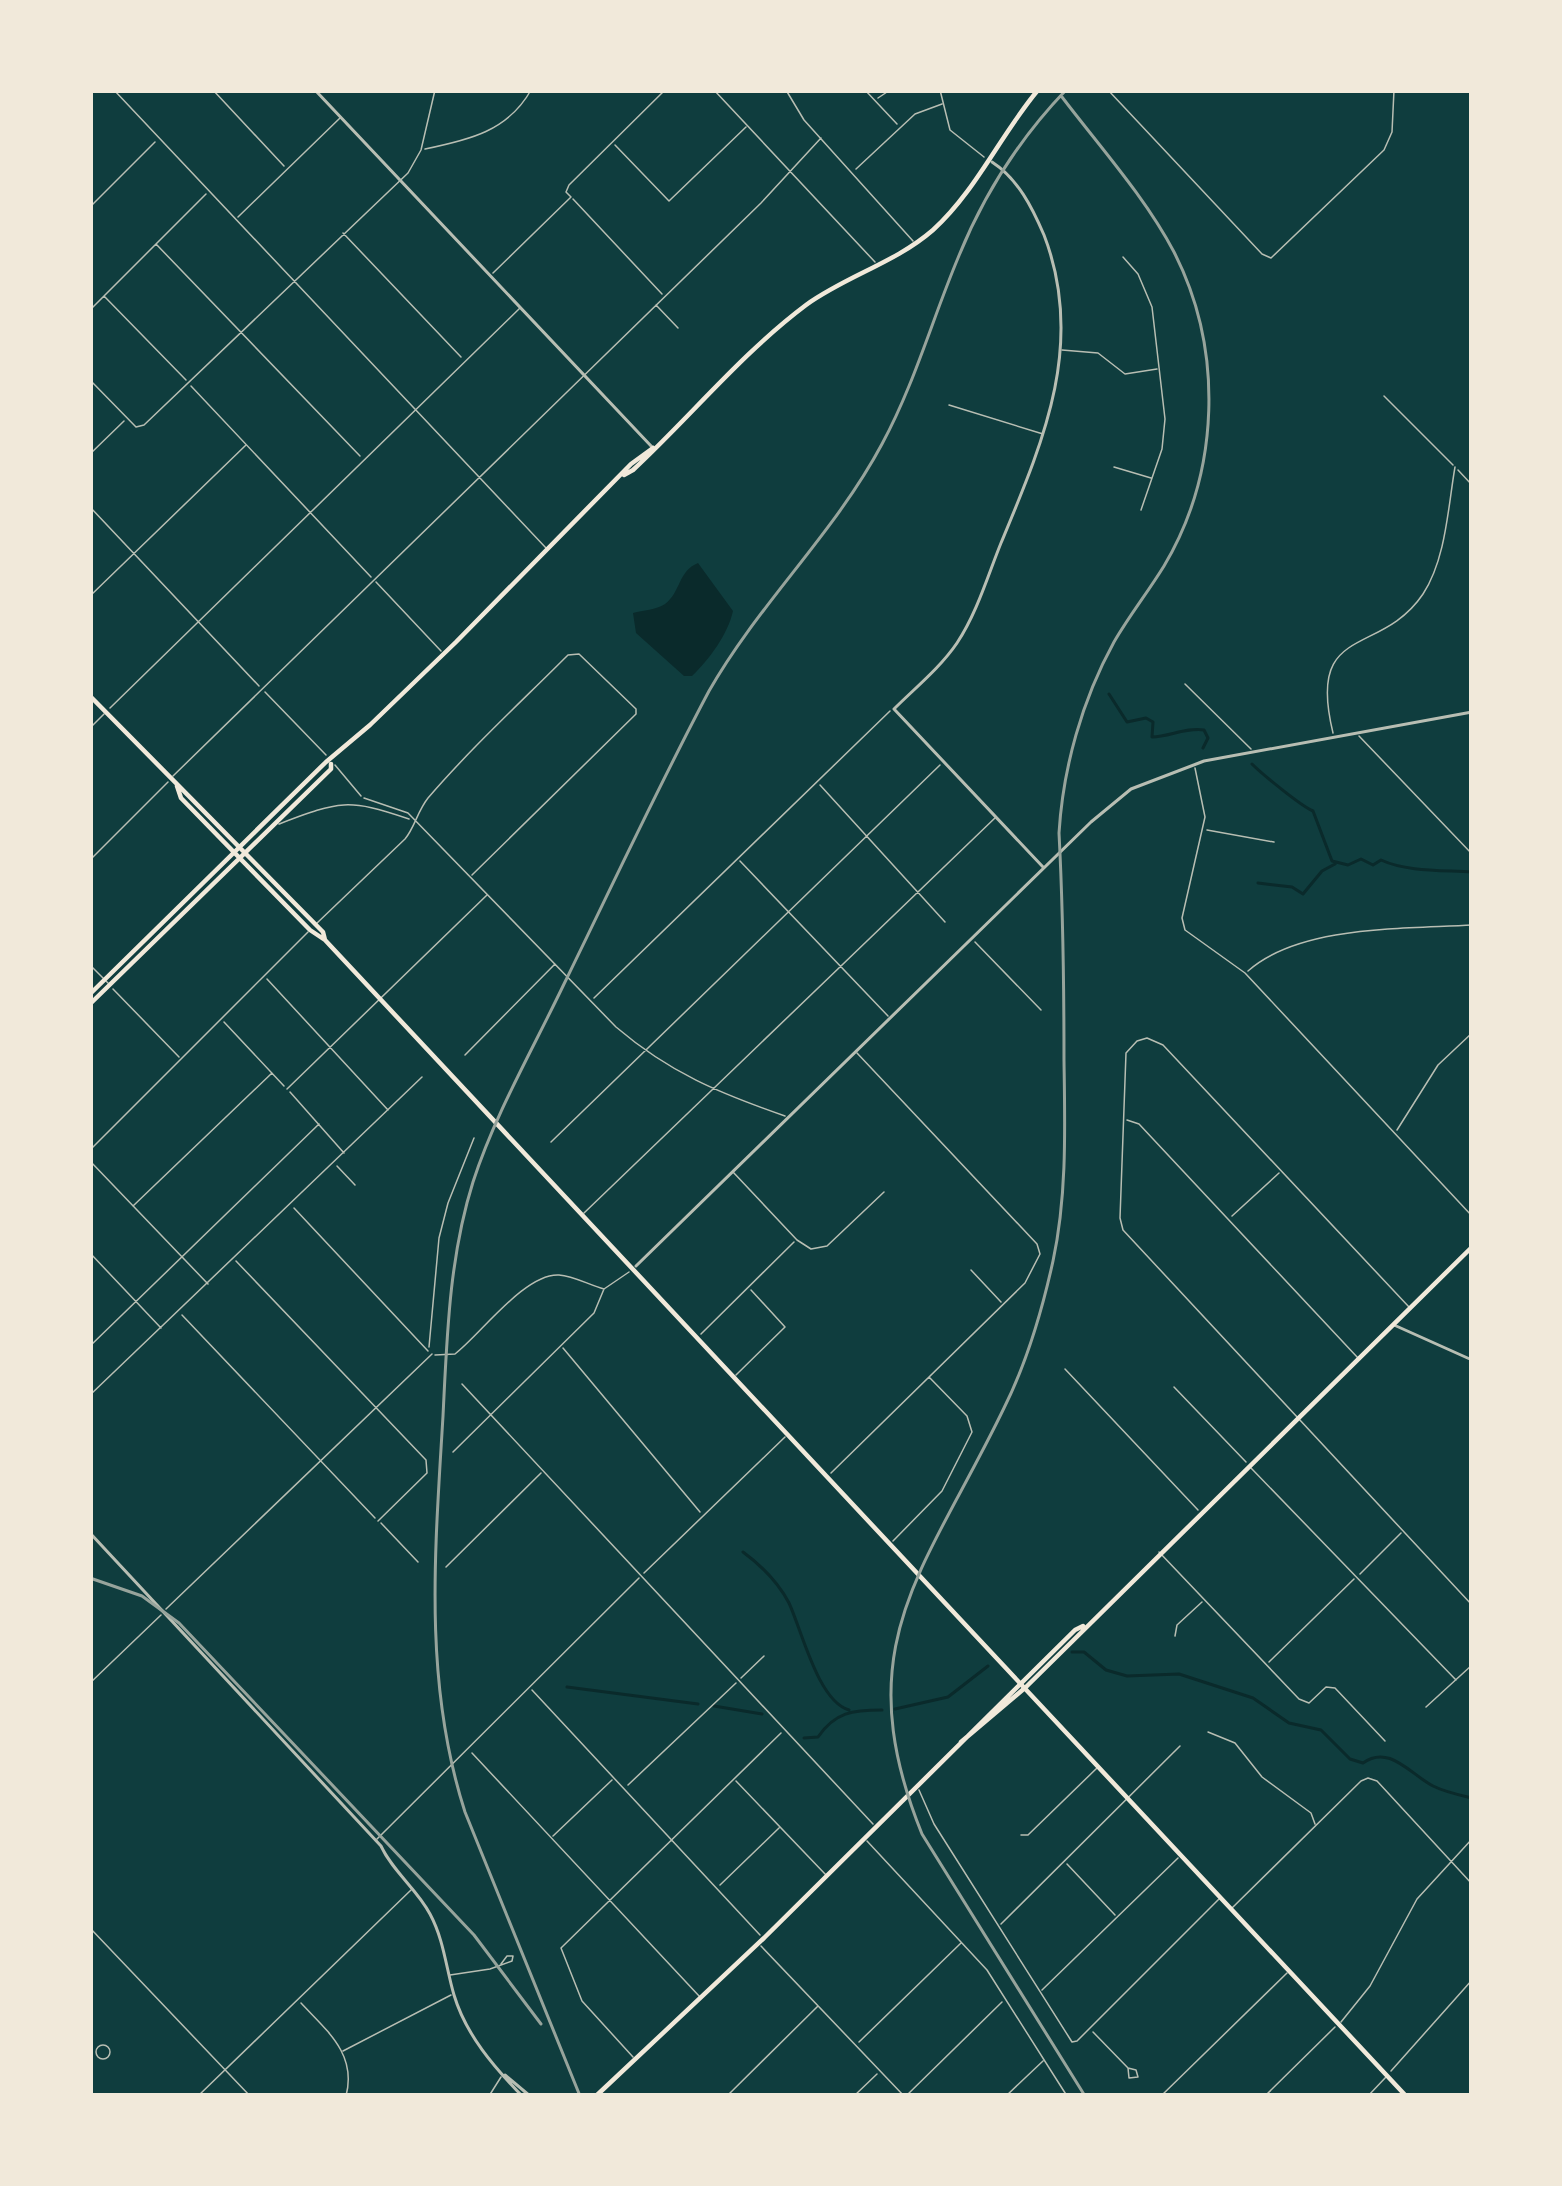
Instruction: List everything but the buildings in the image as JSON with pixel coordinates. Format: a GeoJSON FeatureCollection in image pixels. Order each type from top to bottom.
{"type":"FeatureCollection","features":[{"type":"Feature","properties":{"kind":"main road"},"geometry":{"type":"LineString","coordinates":[[90,1004],[237,849],[443,654],[645,451],[788,319],[816,298],[915,244],[953,209],[1038,90]]}},
{"type":"Feature","properties":{"kind":"main road"},"geometry":{"type":"LineString","coordinates":[[90,696],[177,786],[181,798],[247,854],[1406,2096]]}},
{"type":"Feature","properties":{"kind":"main road"},"geometry":{"type":"LineString","coordinates":[[90,994],[247,854],[331,769],[332,761]]}},
{"type":"Feature","properties":{"kind":"main road"},"geometry":{"type":"LineString","coordinates":[[237,849],[240,859],[313,927]]}},
{"type":"Feature","properties":{"kind":"main road"},"geometry":{"type":"LineString","coordinates":[[601,2095],[1472,1247]]}},
{"type":"Feature","properties":{"kind":"street"},"geometry":{"type":"LineString","coordinates":[[114,90],[549,550]]}},
{"type":"Feature","properties":{"kind":"street"},"geometry":{"type":"LineString","coordinates":[[213,90],[287,169]]}},
{"type":"Feature","properties":{"kind":"street"},"geometry":{"type":"LineString","coordinates":[[315,90],[653,448]]}},
{"type":"Feature","properties":{"kind":"street"},"geometry":{"type":"LineString","coordinates":[[90,380],[136,427],[144,425],[400,180],[422,150],[435,90]]}},
{"type":"Feature","properties":{"kind":"street"},"geometry":{"type":"LineString","coordinates":[[422,150],[489,132],[514,113],[531,90]]}},
{"type":"Feature","properties":{"kind":"street"},"geometry":{"type":"LineString","coordinates":[[664,296],[566,192],[665,90]]}},
{"type":"Feature","properties":{"kind":"street"},"geometry":{"type":"LineString","coordinates":[[714,90],[877,266]]}},
{"type":"Feature","properties":{"kind":"street"},"geometry":{"type":"LineString","coordinates":[[786,90],[820,138],[915,244]]}},
{"type":"Feature","properties":{"kind":"street"},"geometry":{"type":"LineString","coordinates":[[865,90],[900,127]]}},
{"type":"Feature","properties":{"kind":"street"},"geometry":{"type":"LineString","coordinates":[[874,100],[890,90]]}},
{"type":"Feature","properties":{"kind":"street"},"geometry":{"type":"LineString","coordinates":[[592,1001],[961,637],[1044,434],[1062,350],[1060,296],[1038,221],[1010,175],[953,134],[940,90]]}},
{"type":"Feature","properties":{"kind":"street"},"geometry":{"type":"LineString","coordinates":[[1108,90],[1262,254],[1273,257],[1384,150],[1392,132],[1394,90]]}},
{"type":"Feature","properties":{"kind":"street"},"geometry":{"type":"LineString","coordinates":[[853,172],[923,108],[942,104]]}},
{"type":"Feature","properties":{"kind":"street"},"geometry":{"type":"LineString","coordinates":[[235,220],[341,118]]}},
{"type":"Feature","properties":{"kind":"street"},"geometry":{"type":"LineString","coordinates":[[612,142],[669,201],[747,126]]}},
{"type":"Feature","properties":{"kind":"street"},"geometry":{"type":"LineString","coordinates":[[90,860],[820,138]]}},
{"type":"Feature","properties":{"kind":"street"},"geometry":{"type":"LineString","coordinates":[[90,207],[158,139]]}},
{"type":"Feature","properties":{"kind":"street"},"geometry":{"type":"LineString","coordinates":[[90,310],[208,192]]}},
{"type":"Feature","properties":{"kind":"street"},"geometry":{"type":"LineString","coordinates":[[490,276],[571,197]]}},
{"type":"Feature","properties":{"kind":"street"},"geometry":{"type":"LineString","coordinates":[[343,232],[464,360]]}},
{"type":"Feature","properties":{"kind":"street"},"geometry":{"type":"LineString","coordinates":[[156,244],[362,459]]}},
{"type":"Feature","properties":{"kind":"street"},"geometry":{"type":"LineString","coordinates":[[1123,257],[1147,290],[1160,368],[1164,434],[1142,511]]}},
{"type":"Feature","properties":{"kind":"street"},"geometry":{"type":"LineString","coordinates":[[104,296],[443,654]]}},
{"type":"Feature","properties":{"kind":"street"},"geometry":{"type":"LineString","coordinates":[[656,305],[678,328]]}},
{"type":"Feature","properties":{"kind":"street"},"geometry":{"type":"LineString","coordinates":[[90,728],[520,308]]}},
{"type":"Feature","properties":{"kind":"street"},"geometry":{"type":"LineString","coordinates":[[1062,350],[1098,352],[1125,374],[1160,368]]}},
{"type":"Feature","properties":{"kind":"street"},"geometry":{"type":"LineString","coordinates":[[1384,396],[1472,485]]}},
{"type":"Feature","properties":{"kind":"street"},"geometry":{"type":"LineString","coordinates":[[949,405],[1044,434]]}},
{"type":"Feature","properties":{"kind":"street"},"geometry":{"type":"LineString","coordinates":[[90,454],[127,418]]}},
{"type":"Feature","properties":{"kind":"street"},"geometry":{"type":"LineString","coordinates":[[90,596],[246,445]]}},
{"type":"Feature","properties":{"kind":"street"},"geometry":{"type":"LineString","coordinates":[[1114,467],[1154,479]]}},
{"type":"Feature","properties":{"kind":"street"},"geometry":{"type":"LineString","coordinates":[[1334,737],[1326,702],[1328,674],[1348,647],[1413,608],[1425,591],[1435,568],[1456,467]]}},
{"type":"Feature","properties":{"kind":"street"},"geometry":{"type":"LineString","coordinates":[[90,507],[332,761],[366,804]]}},
{"type":"Feature","properties":{"kind":"street"},"geometry":{"type":"LineString","coordinates":[[90,1150],[405,839],[413,819],[439,786],[497,727],[568,656],[583,656],[637,712],[472,875]]}},
{"type":"Feature","properties":{"kind":"street"},"geometry":{"type":"LineString","coordinates":[[1185,684],[1254,752]]}},
{"type":"Feature","properties":{"kind":"street"},"geometry":{"type":"LineString","coordinates":[[893,709],[1044,868]]}},
{"type":"Feature","properties":{"kind":"street"},"geometry":{"type":"LineString","coordinates":[[453,1452],[594,1313],[604,1289],[634,1268],[1091,821],[1131,789],[1194,764],[1472,712]]}},
{"type":"Feature","properties":{"kind":"street"},"geometry":{"type":"LineString","coordinates":[[1356,733],[1472,854]]}},
{"type":"Feature","properties":{"kind":"street"},"geometry":{"type":"LineString","coordinates":[[551,1142],[944,761]]}},
{"type":"Feature","properties":{"kind":"street"},"geometry":{"type":"LineString","coordinates":[[1194,764],[1205,803],[1203,830],[1182,924],[1245,973],[1472,1216]]}},
{"type":"Feature","properties":{"kind":"street"},"geometry":{"type":"LineString","coordinates":[[817,782],[945,922]]}},
{"type":"Feature","properties":{"kind":"street"},"geometry":{"type":"LineString","coordinates":[[364,798],[392,806],[413,819],[645,1052],[711,1090],[789,1118]]}},
{"type":"Feature","properties":{"kind":"street"},"geometry":{"type":"LineString","coordinates":[[275,825],[317,808],[366,804],[413,819]]}},
{"type":"Feature","properties":{"kind":"street"},"geometry":{"type":"LineString","coordinates":[[584,1213],[996,816]]}},
{"type":"Feature","properties":{"kind":"street"},"geometry":{"type":"LineString","coordinates":[[1203,830],[1274,842]]}},
{"type":"Feature","properties":{"kind":"street"},"geometry":{"type":"LineString","coordinates":[[737,858],[890,1018]]}},
{"type":"Feature","properties":{"kind":"street"},"geometry":{"type":"LineString","coordinates":[[287,1088],[489,893]]}},
{"type":"Feature","properties":{"kind":"street"},"geometry":{"type":"LineString","coordinates":[[1245,973],[1288,945],[1342,935],[1472,925]]}},
{"type":"Feature","properties":{"kind":"street"},"geometry":{"type":"LineString","coordinates":[[972,939],[1041,1010]]}},
{"type":"Feature","properties":{"kind":"street"},"geometry":{"type":"LineString","coordinates":[[465,1054],[556,962]]}},
{"type":"Feature","properties":{"kind":"street"},"geometry":{"type":"LineString","coordinates":[[90,965],[181,1060]]}},
{"type":"Feature","properties":{"kind":"street"},"geometry":{"type":"LineString","coordinates":[[264,976],[388,1110]]}},
{"type":"Feature","properties":{"kind":"street"},"geometry":{"type":"LineString","coordinates":[[221,1019],[344,1153]]}},
{"type":"Feature","properties":{"kind":"street"},"geometry":{"type":"LineString","coordinates":[[1394,1133],[1438,1066],[1472,1033]]}},
{"type":"Feature","properties":{"kind":"street"},"geometry":{"type":"LineString","coordinates":[[1410,1308],[1283,1169],[1155,1040],[1137,1041],[1126,1053],[1123,1230],[1472,1605]]}},
{"type":"Feature","properties":{"kind":"street"},"geometry":{"type":"LineString","coordinates":[[827,1476],[1034,1273],[1039,1248],[857,1053]]}},
{"type":"Feature","properties":{"kind":"street"},"geometry":{"type":"LineString","coordinates":[[133,1206],[272,1073]]}},
{"type":"Feature","properties":{"kind":"street"},"geometry":{"type":"LineString","coordinates":[[90,1396],[422,1077]]}},
{"type":"Feature","properties":{"kind":"street"},"geometry":{"type":"LineString","coordinates":[[1123,1119],[1139,1124],[1358,1358]]}},
{"type":"Feature","properties":{"kind":"street"},"geometry":{"type":"LineString","coordinates":[[90,1346],[319,1124]]}},
{"type":"Feature","properties":{"kind":"street"},"geometry":{"type":"LineString","coordinates":[[90,1684],[430,1353],[439,1238],[474,1138]]}},
{"type":"Feature","properties":{"kind":"street"},"geometry":{"type":"LineString","coordinates":[[90,1161],[208,1284]]}},
{"type":"Feature","properties":{"kind":"street"},"geometry":{"type":"LineString","coordinates":[[334,1163],[355,1185]]}},
{"type":"Feature","properties":{"kind":"street"},"geometry":{"type":"LineString","coordinates":[[1229,1219],[1283,1169]]}},
{"type":"Feature","properties":{"kind":"street"},"geometry":{"type":"LineString","coordinates":[[733,1171],[811,1249],[822,1249],[884,1192]]}},
{"type":"Feature","properties":{"kind":"street"},"geometry":{"type":"LineString","coordinates":[[291,1205],[430,1353],[446,1356],[467,1345],[523,1290],[547,1276],[565,1275],[604,1289]]}},
{"type":"Feature","properties":{"kind":"street"},"geometry":{"type":"LineString","coordinates":[[698,1337],[797,1240]]}},
{"type":"Feature","properties":{"kind":"street"},"geometry":{"type":"LineString","coordinates":[[90,1253],[161,1328]]}},
{"type":"Feature","properties":{"kind":"street"},"geometry":{"type":"LineString","coordinates":[[234,1259],[426,1460],[427,1473],[379,1521]]}},
{"type":"Feature","properties":{"kind":"street"},"geometry":{"type":"LineString","coordinates":[[971,1270],[1003,1304]]}},
{"type":"Feature","properties":{"kind":"street"},"geometry":{"type":"LineString","coordinates":[[735,1376],[785,1327],[749,1287]]}},
{"type":"Feature","properties":{"kind":"street"},"geometry":{"type":"LineString","coordinates":[[179,1312],[418,1562]]}},
{"type":"Feature","properties":{"kind":"street"},"geometry":{"type":"LineString","coordinates":[[1393,1324],[1472,1360]]}},
{"type":"Feature","properties":{"kind":"street"},"geometry":{"type":"LineString","coordinates":[[560,1346],[703,1515]]}},
{"type":"Feature","properties":{"kind":"street"},"geometry":{"type":"LineString","coordinates":[[1066,1369],[1200,1512]]}},
{"type":"Feature","properties":{"kind":"street"},"geometry":{"type":"LineString","coordinates":[[890,1543],[941,1493],[972,1432],[968,1416],[929,1376]]}},
{"type":"Feature","properties":{"kind":"street"},"geometry":{"type":"LineString","coordinates":[[462,1384],[875,1827]]}},
{"type":"Feature","properties":{"kind":"street"},"geometry":{"type":"LineString","coordinates":[[1174,1387],[1456,1679]]}},
{"type":"Feature","properties":{"kind":"street"},"geometry":{"type":"LineString","coordinates":[[376,1840],[788,1434]]}},
{"type":"Feature","properties":{"kind":"street"},"geometry":{"type":"LineString","coordinates":[[446,1567],[543,1471]]}},
{"type":"Feature","properties":{"kind":"street"},"geometry":{"type":"LineString","coordinates":[[1267,1664],[1403,1531]]}},
{"type":"Feature","properties":{"kind":"street"},"geometry":{"type":"LineString","coordinates":[[90,1533],[376,1840],[440,1933],[454,1994],[474,2038],[522,2096]]}},
{"type":"Feature","properties":{"kind":"street"},"geometry":{"type":"LineString","coordinates":[[1160,1552],[1306,1702],[1315,1701],[1322,1690],[1331,1687],[1385,1742]]}},
{"type":"Feature","properties":{"kind":"street"},"geometry":{"type":"LineString","coordinates":[[1174,1636],[1177,1625],[1204,1599]]}},
{"type":"Feature","properties":{"kind":"street"},"geometry":{"type":"LineString","coordinates":[[625,1787],[764,1656]]}},
{"type":"Feature","properties":{"kind":"street"},"geometry":{"type":"LineString","coordinates":[[1426,1707],[1472,1665]]}},
{"type":"Feature","properties":{"kind":"street"},"geometry":{"type":"LineString","coordinates":[[530,1688],[905,2096],[1005,1999]]}},
{"type":"Feature","properties":{"kind":"street"},"geometry":{"type":"LineString","coordinates":[[636,2061],[582,2001],[561,1948],[784,1730]]}},
{"type":"Feature","properties":{"kind":"street"},"geometry":{"type":"LineString","coordinates":[[1208,1732],[1237,1744],[1271,1786],[1311,1813],[1316,1826]]}},
{"type":"Feature","properties":{"kind":"street"},"geometry":{"type":"LineString","coordinates":[[998,1927],[1180,1746]]}},
{"type":"Feature","properties":{"kind":"street"},"geometry":{"type":"LineString","coordinates":[[469,1750],[701,1999]]}},
{"type":"Feature","properties":{"kind":"street"},"geometry":{"type":"LineString","coordinates":[[1021,1835],[1028,1835],[1099,1767]]}},
{"type":"Feature","properties":{"kind":"street"},"geometry":{"type":"LineString","coordinates":[[551,1838],[615,1777]]}},
{"type":"Feature","properties":{"kind":"street"},"geometry":{"type":"LineString","coordinates":[[1232,1908],[1368,1778],[1376,1781],[1472,1884]]}},
{"type":"Feature","properties":{"kind":"street"},"geometry":{"type":"LineString","coordinates":[[732,1780],[826,1875]]}},
{"type":"Feature","properties":{"kind":"street"},"geometry":{"type":"LineString","coordinates":[[917,1786],[934,1824],[1072,2042],[1221,1897]]}},
{"type":"Feature","properties":{"kind":"street"},"geometry":{"type":"LineString","coordinates":[[717,1887],[780,1827]]}},
{"type":"Feature","properties":{"kind":"street"},"geometry":{"type":"LineString","coordinates":[[864,1838],[987,1970],[1066,2096]]}},
{"type":"Feature","properties":{"kind":"street"},"geometry":{"type":"LineString","coordinates":[[1265,2096],[1370,1986],[1417,1899],[1472,1839]]}},
{"type":"Feature","properties":{"kind":"street"},"geometry":{"type":"LineString","coordinates":[[1039,1993],[1181,1854]]}},
{"type":"Feature","properties":{"kind":"street"},"geometry":{"type":"LineString","coordinates":[[1064,1861],[1117,1917]]}},
{"type":"Feature","properties":{"kind":"street"},"geometry":{"type":"LineString","coordinates":[[198,2096],[412,1889]]}},
{"type":"Feature","properties":{"kind":"street"},"geometry":{"type":"LineString","coordinates":[[90,1928],[250,2096]]}},
{"type":"Feature","properties":{"kind":"street"},"geometry":{"type":"LineString","coordinates":[[856,2044],[962,1942]]}},
{"type":"Feature","properties":{"kind":"street"},"geometry":{"type":"LineString","coordinates":[[449,1975],[501,1964]]}},
{"type":"Feature","properties":{"kind":"street"},"geometry":{"type":"LineString","coordinates":[[1161,2096],[1290,1970]]}},
{"type":"Feature","properties":{"kind":"street"},"geometry":{"type":"LineString","coordinates":[[1368,2096],[1472,1980]]}},
{"type":"Feature","properties":{"kind":"street"},"geometry":{"type":"LineString","coordinates":[[343,2051],[454,1994]]}},
{"type":"Feature","properties":{"kind":"street"},"geometry":{"type":"LineString","coordinates":[[298,2000],[343,2051],[350,2078],[346,2096]]}},
{"type":"Feature","properties":{"kind":"street"},"geometry":{"type":"LineString","coordinates":[[727,2096],[818,2006]]}},
{"type":"Feature","properties":{"kind":"street"},"geometry":{"type":"LineString","coordinates":[[1090,2029],[1128,2068]]}},
{"type":"Feature","properties":{"kind":"street"},"geometry":{"type":"LineString","coordinates":[[90,2046],[96,2049]]}},
{"type":"Feature","properties":{"kind":"street"},"geometry":{"type":"LineString","coordinates":[[1006,2096],[1044,2060]]}},
{"type":"Feature","properties":{"kind":"street"},"geometry":{"type":"LineString","coordinates":[[854,2096],[880,2070]]}},
{"type":"Feature","properties":{"kind":"street"},"geometry":{"type":"LineString","coordinates":[[489,2096],[503,2074]]}},
{"type":"Feature","properties":{"kind":"street"},"geometry":{"type":"LineString","coordinates":[[503,2074],[530,2096]]}},
{"type":"Feature","properties":{"kind":"water"},"geometry":{"type":"Polygon","coordinates":[[[698,563],[733,611],[711,654],[692,676],[684,676],[636,633],[633,613],[665,604],[698,563]]]}},
{"type":"Feature","properties":{"kind":"waterway"},"geometry":{"type":"LineString","coordinates":[[1109,694],[1127,722],[1146,718],[1153,722],[1152,737],[1204,730],[1208,738],[1203,748]]}},
{"type":"Feature","properties":{"kind":"waterway"},"geometry":{"type":"LineString","coordinates":[[1252,764],[1313,811],[1332,861],[1348,865],[1361,859],[1373,865],[1381,860],[1414,869],[1472,872]]}},
{"type":"Feature","properties":{"kind":"waterway"},"geometry":{"type":"LineString","coordinates":[[1258,883],[1292,887],[1303,894],[1322,871],[1335,864]]}},
{"type":"Feature","properties":{"kind":"waterway"},"geometry":{"type":"LineString","coordinates":[[743,1552],[780,1588],[820,1680],[838,1704],[849,1710]]}},
{"type":"Feature","properties":{"kind":"waterway"},"geometry":{"type":"LineString","coordinates":[[1072,1652],[1084,1652],[1106,1670],[1127,1676],[1179,1674],[1253,1698],[1289,1723],[1321,1730],[1350,1759],[1363,1763],[1391,1759],[1433,1786],[1472,1798]]}},
{"type":"Feature","properties":{"kind":"waterway"},"geometry":{"type":"LineString","coordinates":[[895,1709],[948,1697],[988,1666]]}},
{"type":"Feature","properties":{"kind":"waterway"},"geometry":{"type":"LineString","coordinates":[[567,1687],[698,1704]]}},
{"type":"Feature","properties":{"kind":"waterway"},"geometry":{"type":"LineString","coordinates":[[714,1706],[762,1714]]}},
{"type":"Feature","properties":{"kind":"waterway"},"geometry":{"type":"LineString","coordinates":[[804,1738],[818,1737],[846,1714],[882,1710]]}},
{"type":"Feature","properties":{"kind":"railway"},"geometry":{"type":"LineString","coordinates":[[580,2096],[465,1812],[443,1714],[435,1616],[437,1517],[450,1298],[465,1211],[503,1107],[709,691],[863,477],[904,399],[979,212],[1018,148],[1066,90]]}},
{"type":"Feature","properties":{"kind":"railway"},"geometry":{"type":"LineString","coordinates":[[1062,97],[1150,212],[1190,290],[1208,370],[1205,451],[1183,530],[1103,664],[1070,759],[1059,833],[1065,1137],[1053,1261],[1012,1391],[923,1564],[905,1610],[894,1658],[891,1710],[900,1768],[922,1834],[1085,2096]]}},
{"type":"Feature","properties":{"kind":"railway"},"geometry":{"type":"LineString","coordinates":[[90,1578],[142,1596],[179,1623],[474,1935],[541,2024]]}}]}
